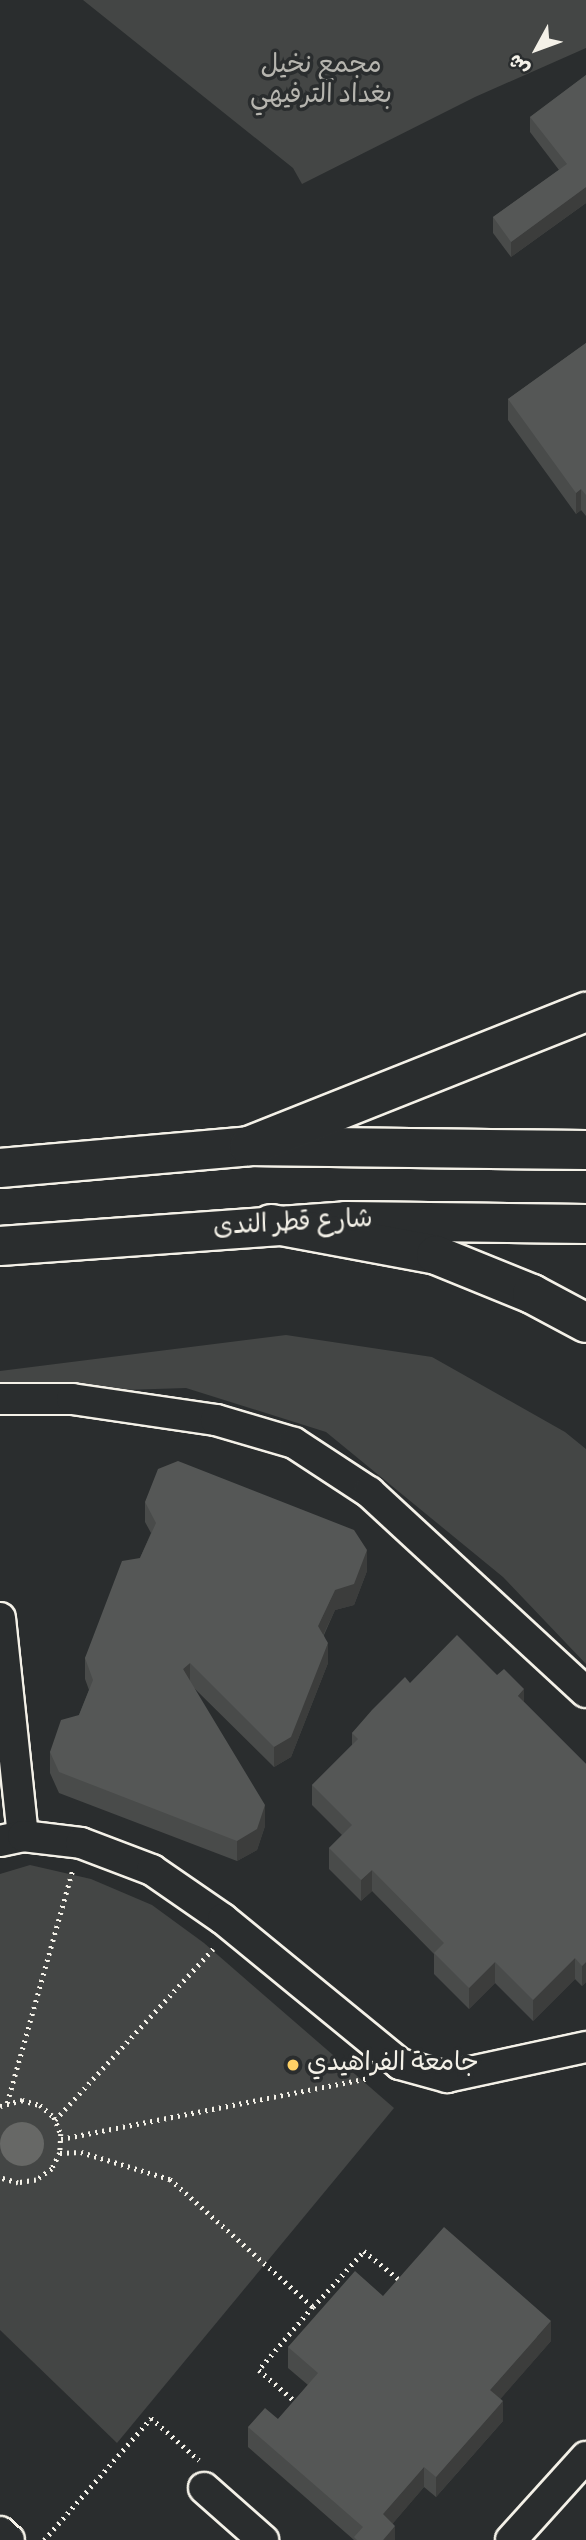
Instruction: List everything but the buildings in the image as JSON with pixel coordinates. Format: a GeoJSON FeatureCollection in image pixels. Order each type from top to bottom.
{"type":"FeatureCollection","features":[{"type":"Feature","properties":{"kind":"main road"},"geometry":{"type":"LineString","coordinates":[[248,1146],[586,1012]]}},
{"type":"Feature","properties":{"kind":"main road"},"geometry":{"type":"LineString","coordinates":[[0,1168],[248,1146],[586,1150]]}},
{"type":"Feature","properties":{"kind":"main road","name":"شارع قطر الندى"},"geometry":{"type":"LineString","coordinates":[[0,1247],[271,1224],[438,1220],[586,1224]]}},
{"type":"Feature","properties":{"kind":"main road"},"geometry":{"type":"LineString","coordinates":[[271,1224],[436,1255],[532,1294],[586,1323]]}},
{"type":"Feature","properties":{"kind":"street"},"geometry":{"type":"LineString","coordinates":[[0,1399],[72,1399],[216,1420],[295,1443],[369,1492],[586,1692]]}},
{"type":"Feature","properties":{"kind":"street"},"geometry":{"type":"LineString","coordinates":[[0,1618],[12,1839],[81,1843],[152,1870],[233,1927],[344,2022],[400,2064],[447,2077],[586,2047]]}},
{"type":"Feature","properties":{"kind":"street"},"geometry":{"type":"LineString","coordinates":[[511,2540],[586,2457]]}},
{"type":"Feature","properties":{"kind":"street"},"geometry":{"type":"LineString","coordinates":[[204,2488],[263,2540]]}},
{"type":"Feature","properties":{"kind":"street"},"geometry":{"type":"LineString","coordinates":[[0,2532],[9,2540]]}},
{"type":"Feature","properties":{"kind":"path"},"geometry":{"type":"LineString","coordinates":[[0,2178],[18,2183],[36,2180],[52,2169],[60,2153],[61,2139],[55,2120],[40,2105],[22,2100],[2,2104],[81,1843]]}},
{"type":"Feature","properties":{"kind":"path"},"geometry":{"type":"LineString","coordinates":[[55,2120],[233,1927]]}},
{"type":"Feature","properties":{"kind":"path"},"geometry":{"type":"LineString","coordinates":[[61,2139],[416,2068]]}},
{"type":"Feature","properties":{"kind":"path"},"geometry":{"type":"LineString","coordinates":[[60,2153],[81,2152],[170,2179],[313,2307]]}},
{"type":"Feature","properties":{"kind":"path"},"geometry":{"type":"LineString","coordinates":[[297,2403],[259,2370],[364,2251],[401,2281]]}},
{"type":"Feature","properties":{"kind":"path"},"geometry":{"type":"LineString","coordinates":[[44,2540],[151,2418],[216,2475],[204,2488]]}},
{"type":"Feature","properties":{"kind":"green space","name":"مجمع نخيل بغداد الترفيهي"},"geometry":{"type":"Polygon","coordinates":[[[83,0],[586,0],[586,48],[475,97],[302,184],[293,168],[83,0]]]}},
{"type":"Feature","properties":{"kind":"green space"},"geometry":{"type":"Polygon","coordinates":[[[286,1335],[432,1357],[565,1432],[586,1449],[586,1664],[503,1577],[326,1432],[186,1388],[0,1394],[0,1371],[286,1335]]]}},
{"type":"Feature","properties":{"kind":"green space"},"geometry":{"type":"Polygon","coordinates":[[[30,1865],[91,1879],[152,1905],[204,1943],[394,2108],[117,2443],[0,2330],[0,1874],[30,1865]]]}},
{"type":"Feature","properties":{"kind":"shaded area"},"geometry":{"type":"Polygon","coordinates":[[[22,2122],[31,2123],[38,2128],[43,2135],[43,2153],[38,2160],[31,2165],[22,2166],[13,2165],[6,2160],[1,2153],[0,2144],[1,2135],[6,2128],[13,2123],[22,2122]]]}},
{"type":"Feature","properties":{"kind":"place","name":"جامعة الفراهيدي"},"geometry":{"type":"Point","coordinates":[293,2065]}}]}
